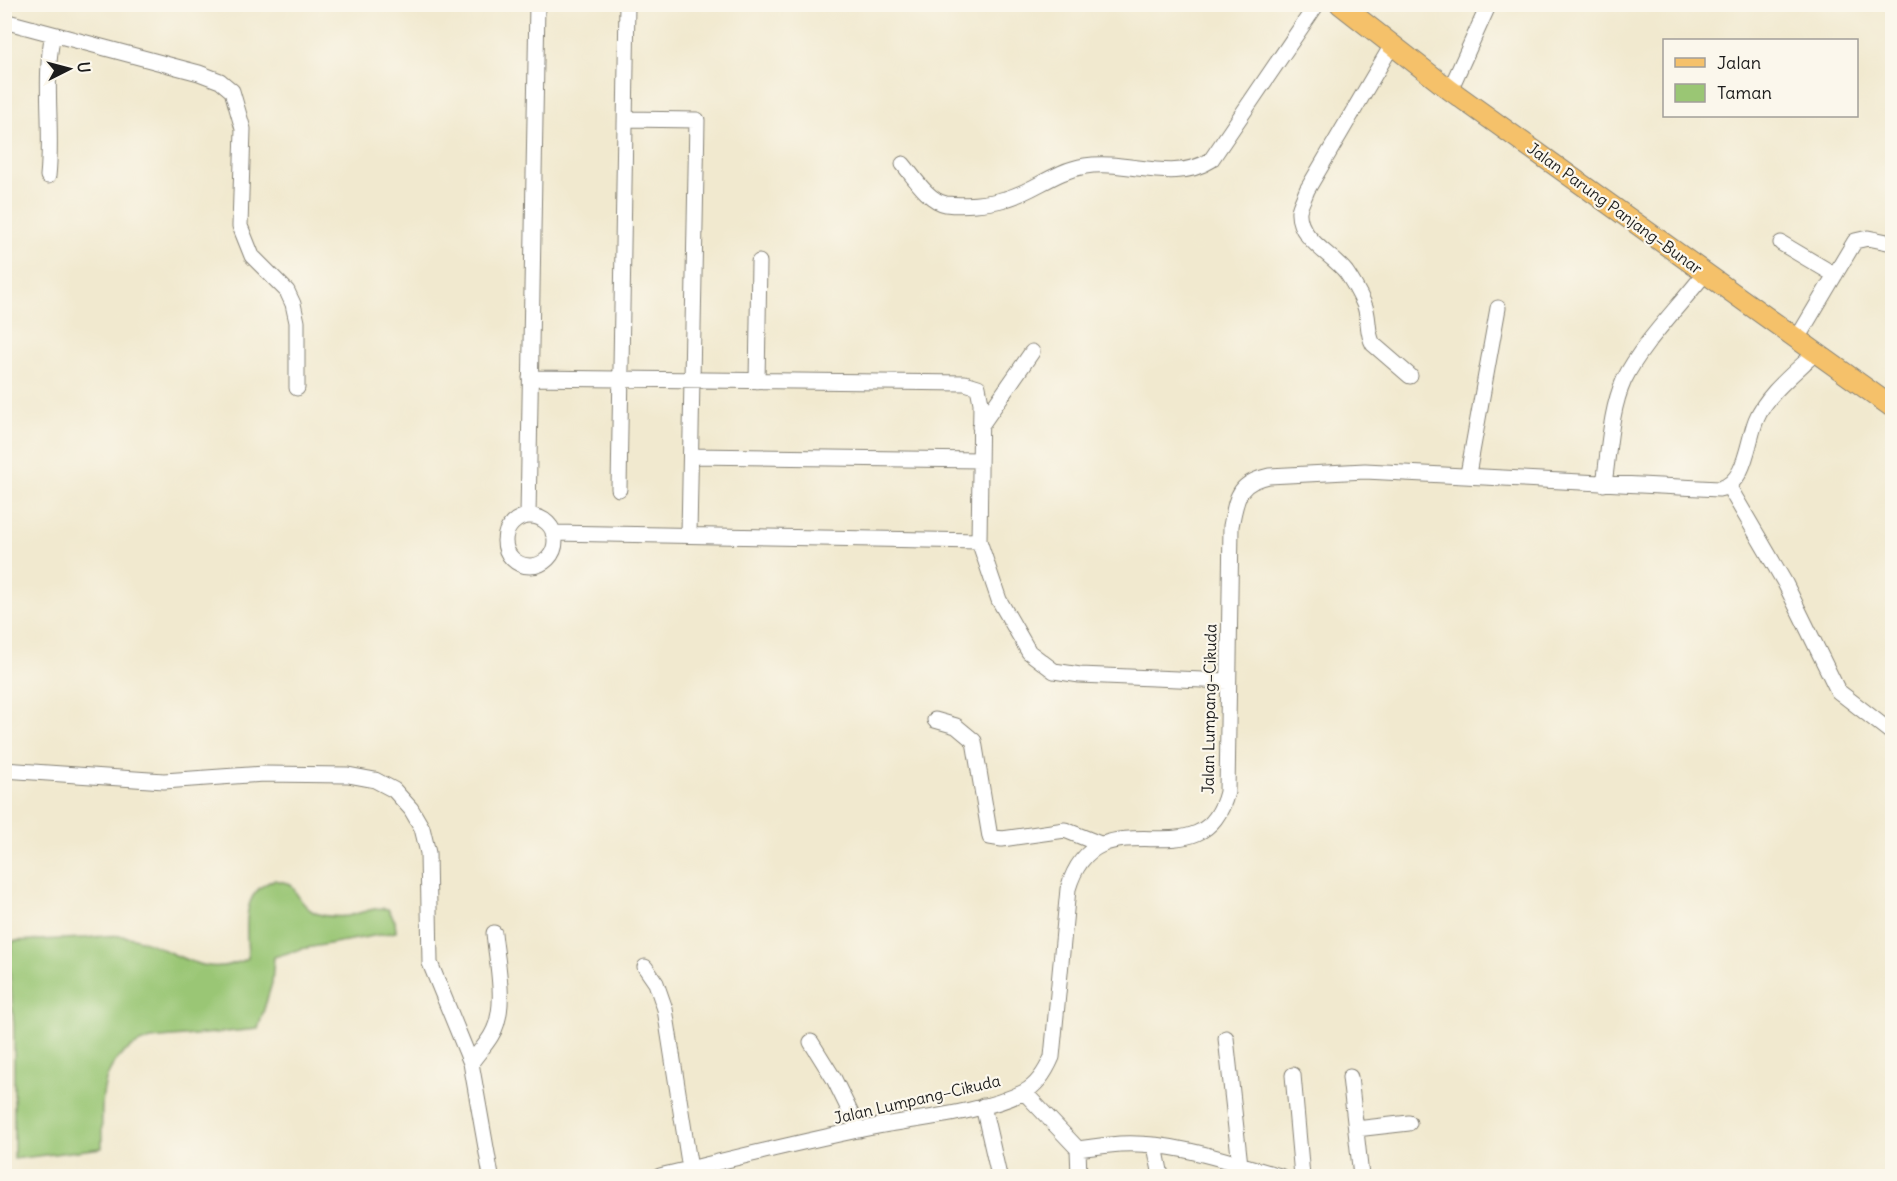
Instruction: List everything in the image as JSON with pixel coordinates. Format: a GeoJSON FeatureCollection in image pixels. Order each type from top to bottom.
{"type":"FeatureCollection","features":[{"type":"Feature","properties":{"kind":"main road","name":"Jalan Parung Panjang–Bunar"},"geometry":{"type":"LineString","coordinates":[[1340,4],[1450,90],[1893,407]]}},
{"type":"Feature","properties":{"kind":"street"},"geometry":{"type":"LineString","coordinates":[[528,516],[537,4]]}},
{"type":"Feature","properties":{"kind":"street"},"geometry":{"type":"LineString","coordinates":[[620,489],[627,4]]}},
{"type":"Feature","properties":{"kind":"street"},"geometry":{"type":"LineString","coordinates":[[903,164],[932,198],[944,204],[1005,199],[1054,175],[1087,165],[1183,170],[1201,167],[1211,160],[1317,4]]}},
{"type":"Feature","properties":{"kind":"street"},"geometry":{"type":"LineString","coordinates":[[1450,90],[1489,4]]}},
{"type":"Feature","properties":{"kind":"street"},"geometry":{"type":"LineString","coordinates":[[4,21],[199,73],[220,81],[232,91],[243,129],[240,226],[252,256],[287,291],[293,303],[297,322],[297,388]]}},
{"type":"Feature","properties":{"kind":"street"},"geometry":{"type":"LineString","coordinates":[[48,176],[52,141],[49,53],[53,34]]}},
{"type":"Feature","properties":{"kind":"street"},"geometry":{"type":"LineString","coordinates":[[1392,45],[1307,190],[1299,212],[1304,228],[1311,239],[1345,271],[1360,296],[1366,307],[1370,339],[1373,344],[1410,376]]}},
{"type":"Feature","properties":{"kind":"street"},"geometry":{"type":"LineString","coordinates":[[625,119],[697,120],[689,534]]}},
{"type":"Feature","properties":{"kind":"street"},"geometry":{"type":"LineString","coordinates":[[1798,338],[1859,238],[1893,243]]}},
{"type":"Feature","properties":{"kind":"street"},"geometry":{"type":"LineString","coordinates":[[1781,243],[1835,275]]}},
{"type":"Feature","properties":{"kind":"street"},"geometry":{"type":"LineString","coordinates":[[757,381],[759,262]]}},
{"type":"Feature","properties":{"kind":"street"},"geometry":{"type":"LineString","coordinates":[[1604,484],[1616,404],[1624,381],[1634,364],[1705,273]]}},
{"type":"Feature","properties":{"kind":"street"},"geometry":{"type":"LineString","coordinates":[[1468,474],[1498,308]]}},
{"type":"Feature","properties":{"kind":"street"},"geometry":{"type":"LineString","coordinates":[[1817,351],[1779,388],[1757,418],[1737,478],[1729,487],[1785,583],[1838,691],[1893,733]]}},
{"type":"Feature","properties":{"kind":"street"},"geometry":{"type":"LineString","coordinates":[[980,427],[1032,352]]}},
{"type":"Feature","properties":{"kind":"street"},"geometry":{"type":"LineString","coordinates":[[530,378],[965,383],[978,387],[979,541],[999,600],[1029,652],[1054,670],[1080,675],[1227,681]]}},
{"type":"Feature","properties":{"kind":"street"},"geometry":{"type":"LineString","coordinates":[[691,456],[980,460]]}},
{"type":"Feature","properties":{"kind":"street","name":"Jalan Lumpang–Cikuda"},"geometry":{"type":"LineString","coordinates":[[660,1176],[859,1130],[983,1106],[1024,1092],[1047,1070],[1052,1057],[1068,889],[1073,873],[1086,856],[1100,844],[1116,838],[1171,839],[1196,834],[1210,825],[1223,806],[1227,792],[1231,526],[1237,498],[1244,486],[1254,479],[1269,476],[1344,472],[1468,474],[1604,484],[1719,489],[1729,487]]}},
{"type":"Feature","properties":{"kind":"street"},"geometry":{"type":"LineString","coordinates":[[528,516],[544,520],[553,533],[555,541],[549,557],[535,566],[518,563],[507,551],[506,536],[514,522],[528,516]]}},
{"type":"Feature","properties":{"kind":"street"},"geometry":{"type":"LineString","coordinates":[[553,533],[979,541]]}},
{"type":"Feature","properties":{"kind":"street"},"geometry":{"type":"LineString","coordinates":[[935,720],[956,726],[974,741],[990,837],[1002,839],[1065,830],[1100,844]]}},
{"type":"Feature","properties":{"kind":"street"},"geometry":{"type":"LineString","coordinates":[[4,770],[164,781],[264,774],[348,775],[375,780],[394,790],[411,809],[422,828],[428,853],[430,963],[471,1063],[491,1176]]}},
{"type":"Feature","properties":{"kind":"street"},"geometry":{"type":"LineString","coordinates":[[471,1063],[492,1035],[497,1022],[500,1000],[494,933]]}},
{"type":"Feature","properties":{"kind":"street"},"geometry":{"type":"LineString","coordinates":[[645,968],[656,983],[665,1009],[690,1169]]}},
{"type":"Feature","properties":{"kind":"street"},"geometry":{"type":"LineString","coordinates":[[1226,1038],[1240,1165]]}},
{"type":"Feature","properties":{"kind":"street"},"geometry":{"type":"LineString","coordinates":[[810,1042],[834,1079],[859,1130]]}},
{"type":"Feature","properties":{"kind":"street"},"geometry":{"type":"LineString","coordinates":[[1293,1076],[1302,1176]]}},
{"type":"Feature","properties":{"kind":"street"},"geometry":{"type":"LineString","coordinates":[[1350,1077],[1361,1176]]}},
{"type":"Feature","properties":{"kind":"street"},"geometry":{"type":"LineString","coordinates":[[1024,1092],[1078,1149],[1079,1176]]}},
{"type":"Feature","properties":{"kind":"street"},"geometry":{"type":"LineString","coordinates":[[983,1106],[999,1176]]}},
{"type":"Feature","properties":{"kind":"street"},"geometry":{"type":"LineString","coordinates":[[1356,1129],[1409,1123]]}},
{"type":"Feature","properties":{"kind":"street"},"geometry":{"type":"LineString","coordinates":[[1078,1149],[1121,1144],[1186,1150],[1280,1176]]}},
{"type":"Feature","properties":{"kind":"street"},"geometry":{"type":"LineString","coordinates":[[1155,1146],[1161,1176]]}},
{"type":"Feature","properties":{"kind":"green space"},"geometry":{"type":"Polygon","coordinates":[[[275,880],[291,884],[306,907],[319,914],[336,917],[372,909],[388,909],[395,921],[396,932],[301,949],[274,957],[272,983],[258,1029],[151,1039],[133,1047],[120,1056],[111,1068],[106,1082],[102,1113],[102,1148],[14,1159],[14,1026],[9,962],[13,941],[118,935],[140,940],[199,964],[230,965],[248,958],[247,923],[250,901],[263,885],[275,880]]]}}]}
